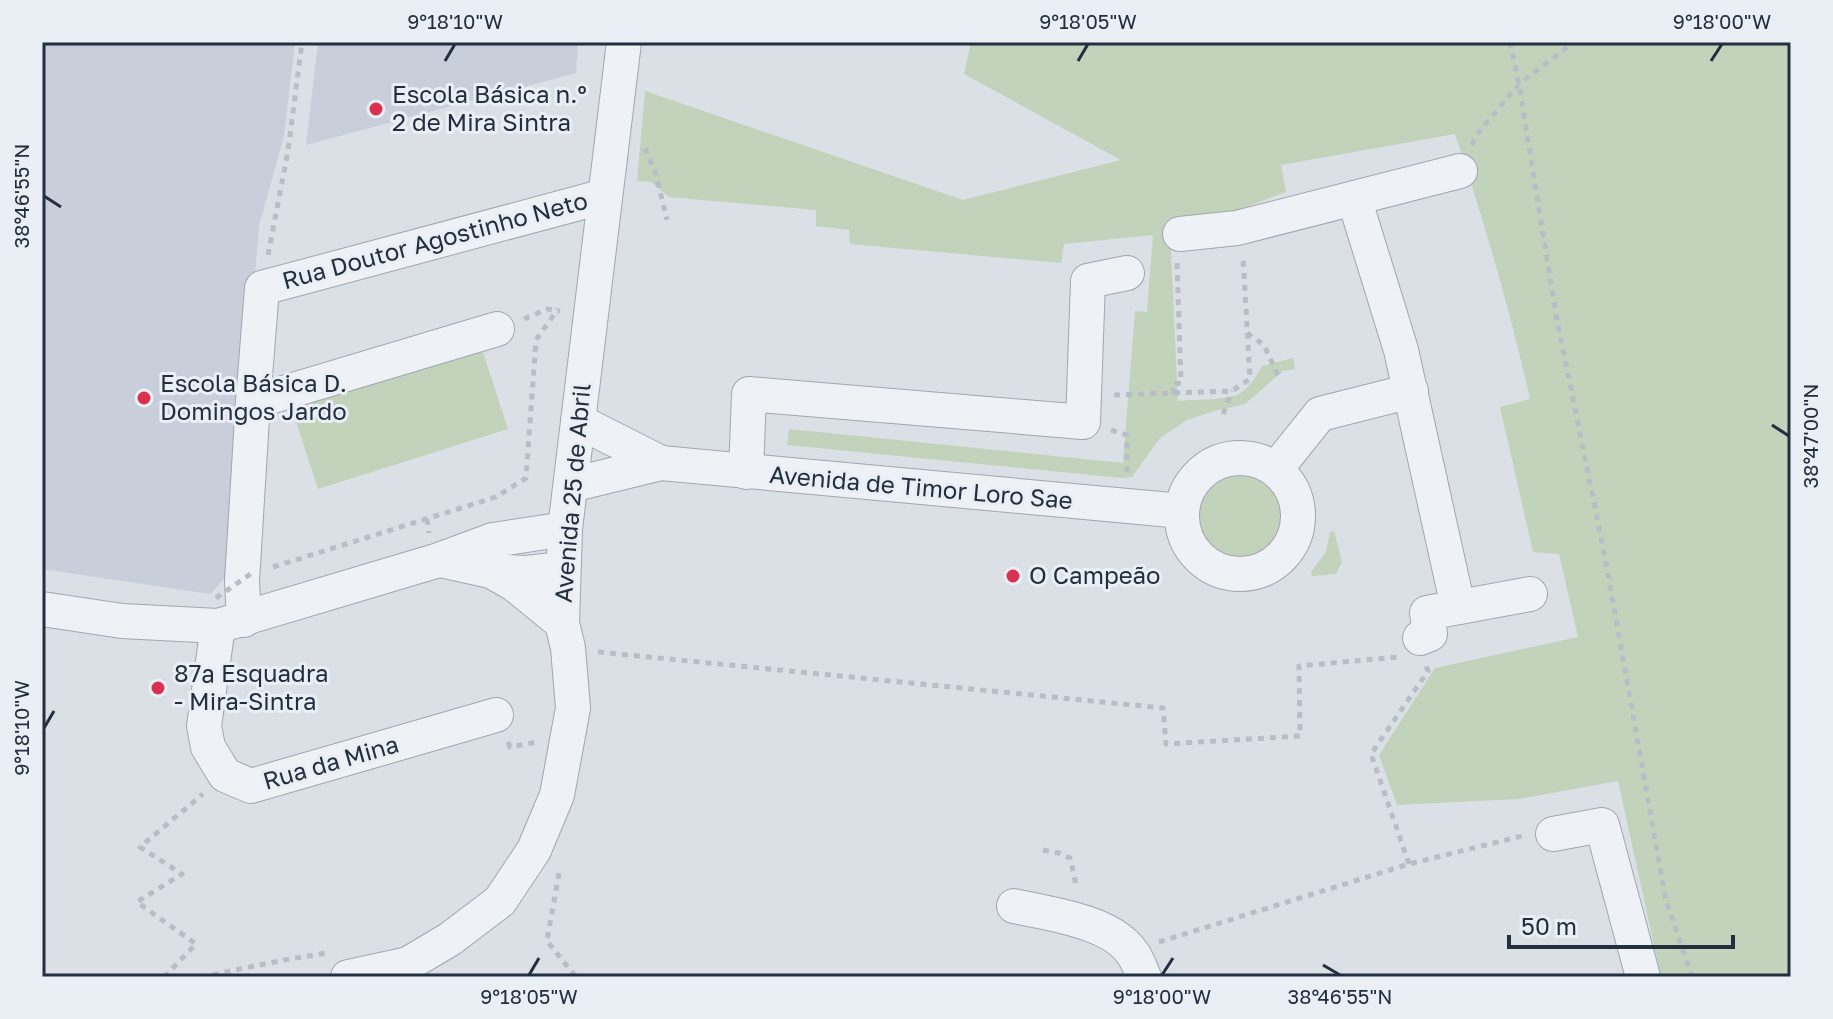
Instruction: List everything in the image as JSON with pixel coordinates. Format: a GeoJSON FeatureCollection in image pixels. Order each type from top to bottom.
{"type":"FeatureCollection","features":[{"type":"Feature","properties":{"kind":"street","name":"Avenida 25 de Abril"},"geometry":{"type":"LineString","coordinates":[[338,965],[408,964],[450,939],[500,901],[534,850],[557,795],[573,708],[565,635],[563,569],[578,421],[577,308],[605,196],[624,42]]}},
{"type":"Feature","properties":{"kind":"street"},"geometry":{"type":"LineString","coordinates":[[1179,248],[1237,228],[1460,171]]}},
{"type":"Feature","properties":{"kind":"street","name":"Rua Doutor Agostinho Neto"},"geometry":{"type":"LineString","coordinates":[[240,594],[262,288],[605,196]]}},
{"type":"Feature","properties":{"kind":"street"},"geometry":{"type":"LineString","coordinates":[[1354,198],[1411,391],[1435,619],[1530,594]]}},
{"type":"Feature","properties":{"kind":"street"},"geometry":{"type":"LineString","coordinates":[[746,472],[749,394],[1084,408],[1088,281],[1127,273]]}},
{"type":"Feature","properties":{"kind":"street"},"geometry":{"type":"LineString","coordinates":[[253,402],[497,329]]}},
{"type":"Feature","properties":{"kind":"street"},"geometry":{"type":"LineString","coordinates":[[1276,469],[1320,414],[1411,391]]}},
{"type":"Feature","properties":{"kind":"street","name":"Avenida de Timor Loro Sae"},"geometry":{"type":"LineString","coordinates":[[578,421],[661,463]]}},
{"type":"Feature","properties":{"kind":"street"},"geometry":{"type":"LineString","coordinates":[[1242,458],[1260,461],[1276,469],[1290,486],[1298,506],[1298,528],[1289,548],[1274,564],[1254,573],[1232,574],[1211,567],[1194,552],[1184,533],[1182,511],[1186,494],[1195,478],[1209,466],[1242,458]]}},
{"type":"Feature","properties":{"kind":"street","name":"Avenida de Timor Loro Sae"},"geometry":{"type":"LineString","coordinates":[[571,485],[661,463],[1182,511]]}},
{"type":"Feature","properties":{"kind":"street"},"geometry":{"type":"LineString","coordinates":[[42,609],[122,621],[240,594],[439,560],[493,540],[565,529]]}},
{"type":"Feature","properties":{"kind":"street"},"geometry":{"type":"LineString","coordinates":[[439,560],[490,571],[526,573],[563,569]]}},
{"type":"Feature","properties":{"kind":"street"},"geometry":{"type":"LineString","coordinates":[[490,571],[514,584],[565,635]]}},
{"type":"Feature","properties":{"kind":"street","name":"Rua da Mina"},"geometry":{"type":"LineString","coordinates":[[240,594],[204,726],[208,747],[225,775],[251,786],[496,715]]}},
{"type":"Feature","properties":{"kind":"street"},"geometry":{"type":"LineString","coordinates":[[1553,834],[1602,825],[1643,977]]}},
{"type":"Feature","properties":{"kind":"street"},"geometry":{"type":"LineString","coordinates":[[1014,906],[1081,921],[1100,929],[1119,940],[1138,965]]}},
{"type":"Feature","properties":{"kind":"path"},"geometry":{"type":"LineString","coordinates":[[262,288],[288,151],[302,42]]}},
{"type":"Feature","properties":{"kind":"path"},"geometry":{"type":"LineString","coordinates":[[1510,42],[1556,315],[1605,557],[1666,901],[1692,977]]}},
{"type":"Feature","properties":{"kind":"path"},"geometry":{"type":"LineString","coordinates":[[1460,171],[1477,134],[1519,84],[1574,42]]}},
{"type":"Feature","properties":{"kind":"path"},"geometry":{"type":"LineString","coordinates":[[639,135],[656,175],[667,220]]}},
{"type":"Feature","properties":{"kind":"path"},"geometry":{"type":"LineString","coordinates":[[1084,408],[1174,394],[1232,391],[1250,379],[1243,260],[1237,228]]}},
{"type":"Feature","properties":{"kind":"path"},"geometry":{"type":"LineString","coordinates":[[1174,394],[1173,384],[1181,383],[1179,248]]}},
{"type":"Feature","properties":{"kind":"path"},"geometry":{"type":"LineString","coordinates":[[497,329],[547,309],[577,308]]}},
{"type":"Feature","properties":{"kind":"path"},"geometry":{"type":"LineString","coordinates":[[240,594],[496,497],[526,478],[536,340],[557,310],[577,308]]}},
{"type":"Feature","properties":{"kind":"path"},"geometry":{"type":"LineString","coordinates":[[1247,333],[1264,345],[1280,380]]}},
{"type":"Feature","properties":{"kind":"path"},"geometry":{"type":"LineString","coordinates":[[1223,414],[1232,391]]}},
{"type":"Feature","properties":{"kind":"path"},"geometry":{"type":"LineString","coordinates":[[1084,408],[1127,435],[1127,485]]}},
{"type":"Feature","properties":{"kind":"path"},"geometry":{"type":"LineString","coordinates":[[565,635],[645,658],[1163,708],[1166,744],[1300,736],[1299,666],[1408,656],[1406,647],[1435,619]]}},
{"type":"Feature","properties":{"kind":"path"},"geometry":{"type":"LineString","coordinates":[[1409,864],[1371,754],[1428,671],[1435,619]]}},
{"type":"Feature","properties":{"kind":"path"},"geometry":{"type":"LineString","coordinates":[[520,746],[529,743]]}},
{"type":"Feature","properties":{"kind":"path"},"geometry":{"type":"LineString","coordinates":[[164,977],[196,944],[137,902],[182,874],[140,847],[225,775]]}},
{"type":"Feature","properties":{"kind":"path"},"geometry":{"type":"LineString","coordinates":[[1138,965],[1173,937],[1409,864],[1525,836],[1553,834]]}},
{"type":"Feature","properties":{"kind":"path"},"geometry":{"type":"LineString","coordinates":[[534,850],[560,866],[547,941],[576,977]]}},
{"type":"Feature","properties":{"kind":"path"},"geometry":{"type":"LineString","coordinates":[[1043,850],[1070,858],[1081,921]]}},
{"type":"Feature","properties":{"kind":"path"},"geometry":{"type":"LineString","coordinates":[[201,977],[284,960],[338,965]]}},
{"type":"Feature","properties":{"kind":"shaded area","name":"Escola Básica D. Domingos Jardo"},"geometry":{"type":"Polygon","coordinates":[[[42,42],[295,42],[284,136],[259,226],[231,572],[210,594],[42,569],[42,42]]]}},
{"type":"Feature","properties":{"kind":"shaded area","name":"Escola Básica n.º 2 de Mira Sintra"},"geometry":{"type":"Polygon","coordinates":[[[318,42],[578,42],[576,73],[306,145],[318,42]]]}},
{"type":"Feature","properties":{"kind":"green space"},"geometry":{"type":"Polygon","coordinates":[[[971,42],[1791,42],[1791,977],[1661,977],[1618,781],[1518,799],[1397,805],[1379,755],[1435,668],[1578,637],[1559,554],[1533,552],[1500,407],[1530,399],[1496,266],[1455,134],[1281,165],[1286,192],[1184,230],[1170,231],[1178,401],[1236,395],[1248,387],[1262,366],[1293,358],[1295,369],[1283,371],[1245,404],[1187,420],[1160,438],[1132,477],[787,445],[789,429],[1123,463],[1135,311],[1147,312],[1153,235],[1064,244],[1061,263],[850,244],[849,230],[816,226],[816,210],[669,197],[651,182],[637,181],[645,91],[963,200],[1121,160],[964,74],[971,42]]]}},
{"type":"Feature","properties":{"kind":"green space"},"geometry":{"type":"Polygon","coordinates":[[[481,346],[508,429],[318,489],[291,406],[481,346]]]}},
{"type":"Feature","properties":{"kind":"green space"},"geometry":{"type":"Polygon","coordinates":[[[1239,475],[1262,482],[1274,494],[1281,517],[1274,540],[1262,552],[1239,559],[1216,552],[1204,540],[1197,517],[1204,494],[1216,482],[1239,475]]]}},
{"type":"Feature","properties":{"kind":"green space"},"geometry":{"type":"Polygon","coordinates":[[[1334,531],[1342,562],[1336,574],[1312,576],[1311,572],[1326,552],[1330,532],[1334,531]]]}},
{"type":"Feature","properties":{"kind":"place","name":"Escola Básica n.º 2 de Mira Sintra"},"geometry":{"type":"Point","coordinates":[376,109]}},
{"type":"Feature","properties":{"kind":"place","name":"Escola Básica D. Domingos Jardo"},"geometry":{"type":"Point","coordinates":[144,398]}},
{"type":"Feature","properties":{"kind":"place","name":"O Campeão"},"geometry":{"type":"Point","coordinates":[1013,576]}},
{"type":"Feature","properties":{"kind":"place","name":"87ª Esquadra - Mira-Sintra"},"geometry":{"type":"Point","coordinates":[158,688]}}]}
